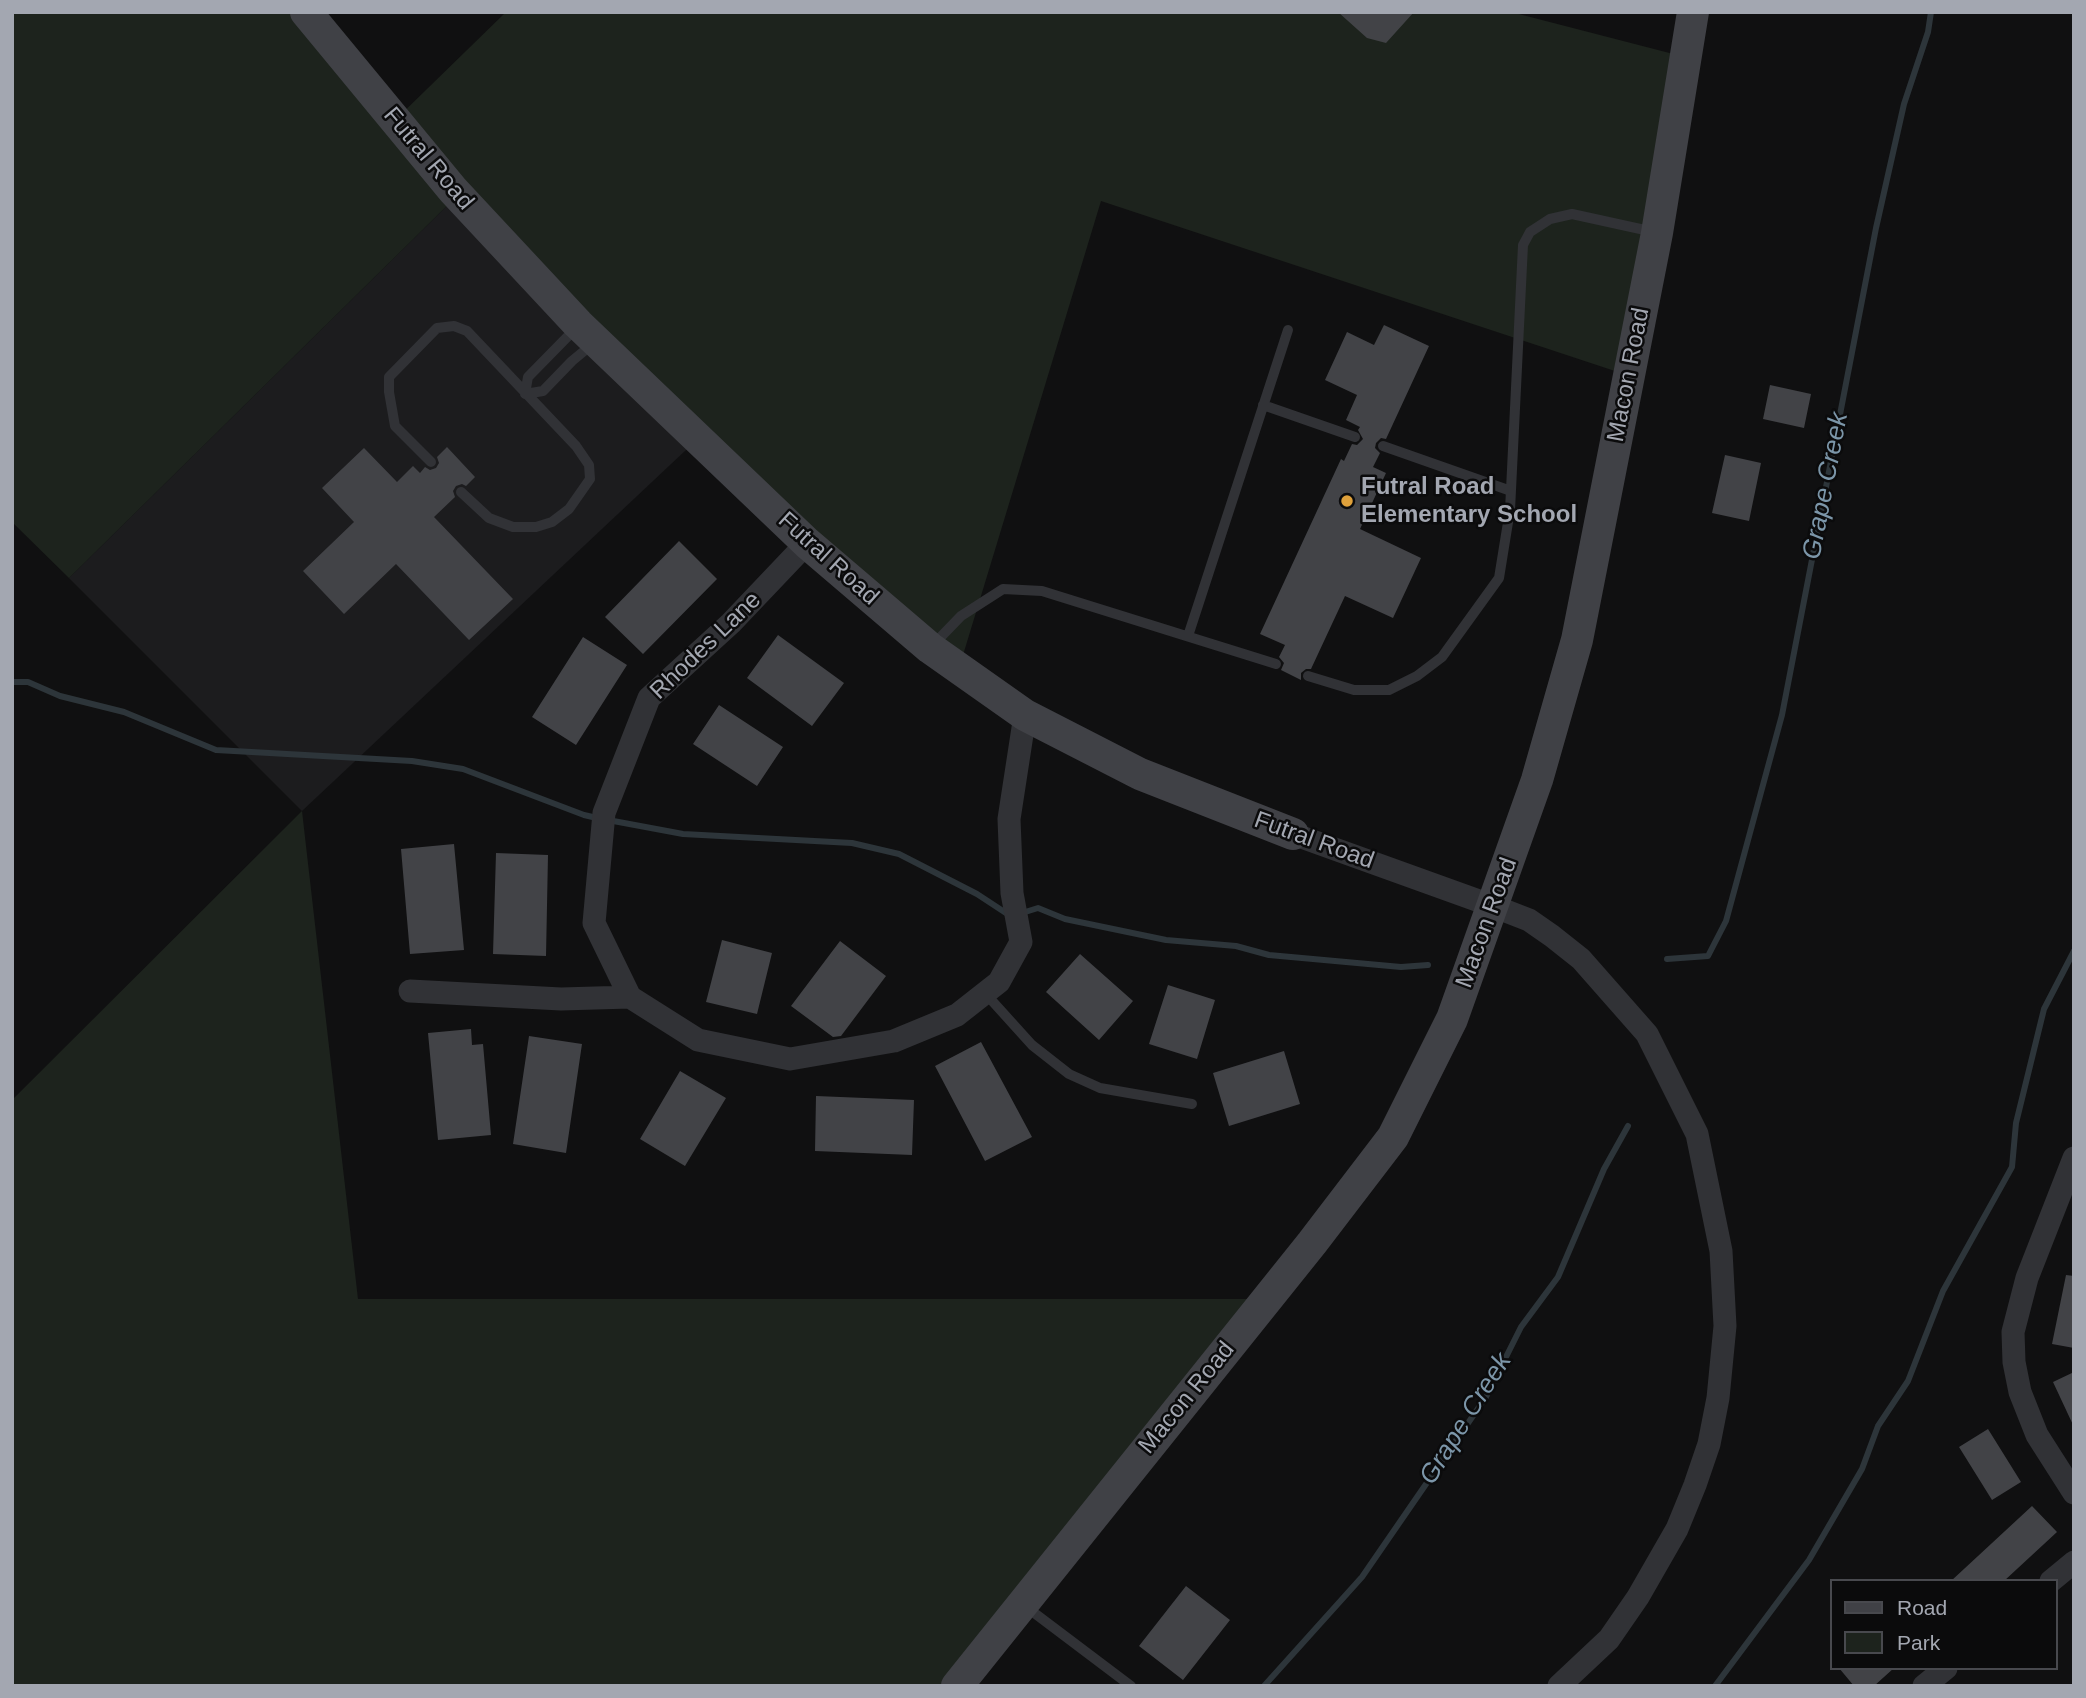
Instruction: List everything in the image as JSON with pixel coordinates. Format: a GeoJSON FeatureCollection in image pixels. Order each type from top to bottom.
{"type":"FeatureCollection","features":[{"type":"Feature","properties":{"kind":"main road","name":"Futral Road"},"geometry":{"type":"LineString","coordinates":[[306,12],[453,190],[587,333],[807,543],[930,648],[1025,715],[1140,774],[1293,834]]}},
{"type":"Feature","properties":{"kind":"main road","name":"Macon Road"},"geometry":{"type":"LineString","coordinates":[[957,1686],[1393,1137],[1452,1018],[1537,780],[1577,640],[1657,233],[1693,12]]}},
{"type":"Feature","properties":{"kind":"street","name":"Rhodes Lane"},"geometry":{"type":"LineString","coordinates":[[631,997],[594,923],[604,814],[649,698],[731,624],[807,543]]}},
{"type":"Feature","properties":{"kind":"street"},"geometry":{"type":"LineString","coordinates":[[410,991],[561,999],[631,997],[698,1040],[790,1059],[894,1041],[957,1016],[999,982],[1021,942],[1012,893],[1009,819],[1025,715]]}},
{"type":"Feature","properties":{"kind":"street","name":"Futral Road"},"geometry":{"type":"LineString","coordinates":[[1293,834],[1529,920],[1552,936],[1581,959],[1614,993],[1647,1034],[1697,1134],[1721,1251],[1725,1326],[1718,1398],[1709,1444],[1677,1529],[1638,1597],[1609,1639],[1559,1686]]}},
{"type":"Feature","properties":{"kind":"street"},"geometry":{"type":"LineString","coordinates":[[2074,1158],[2027,1278],[2013,1332],[2014,1362],[2020,1392],[2037,1435],[2074,1493]]}},
{"type":"Feature","properties":{"kind":"street"},"geometry":{"type":"LineString","coordinates":[[2053,1579],[2074,1562]]}},
{"type":"Feature","properties":{"kind":"street"},"geometry":{"type":"LineString","coordinates":[[1924,1686],[1944,1670]]}},
{"type":"Feature","properties":{"kind":"lane"},"geometry":{"type":"LineString","coordinates":[[1308,676],[1354,691],[1389,690],[1417,676],[1443,657],[1499,578],[1511,491],[1523,245],[1530,232],[1550,219],[1572,214],[1657,233]]}},
{"type":"Feature","properties":{"kind":"lane"},"geometry":{"type":"LineString","coordinates":[[431,462],[395,426],[391,411],[389,377],[437,328],[454,326],[467,331],[576,446],[589,465],[590,479],[569,509],[552,522],[536,527],[513,527],[489,518],[461,492]]}},
{"type":"Feature","properties":{"kind":"lane"},"geometry":{"type":"LineString","coordinates":[[1188,636],[1288,330]]}},
{"type":"Feature","properties":{"kind":"lane"},"geometry":{"type":"LineString","coordinates":[[525,394],[528,377],[587,333]]}},
{"type":"Feature","properties":{"kind":"lane"},"geometry":{"type":"LineString","coordinates":[[525,394],[544,391],[572,361],[587,333]]}},
{"type":"Feature","properties":{"kind":"lane"},"geometry":{"type":"LineString","coordinates":[[1264,405],[1355,437]]}},
{"type":"Feature","properties":{"kind":"lane"},"geometry":{"type":"LineString","coordinates":[[1383,446],[1511,491]]}},
{"type":"Feature","properties":{"kind":"lane"},"geometry":{"type":"LineString","coordinates":[[930,648],[961,616],[1003,589],[1042,591],[1276,664]]}},
{"type":"Feature","properties":{"kind":"lane"},"geometry":{"type":"LineString","coordinates":[[985,993],[1032,1045],[1069,1074],[1100,1088],[1192,1104]]}},
{"type":"Feature","properties":{"kind":"lane"},"geometry":{"type":"LineString","coordinates":[[1022,1604],[1131,1686]]}},
{"type":"Feature","properties":{"kind":"shaded area"},"geometry":{"type":"Polygon","coordinates":[[[461,192],[703,434],[302,811],[69,578],[461,192]]]}},
{"type":"Feature","properties":{"kind":"green space"},"geometry":{"type":"Polygon","coordinates":[[[12,12],[299,12],[388,127],[506,12],[1511,12],[1685,57],[1633,377],[1101,201],[960,665],[924,646],[461,192],[69,578],[12,522],[12,12]]]}},
{"type":"Feature","properties":{"kind":"green space"},"geometry":{"type":"Polygon","coordinates":[[[302,811],[358,1299],[1283,1299],[971,1686],[12,1686],[12,1100],[302,811]]]}},
{"type":"Feature","properties":{"kind":"building"},"geometry":{"type":"Polygon","coordinates":[[[1338,12],[1414,12],[1386,43],[1367,38],[1338,12]]]}},
{"type":"Feature","properties":{"kind":"building","name":"Futral Road Elementary School"},"geometry":{"type":"Polygon","coordinates":[[[1384,325],[1429,346],[1386,439],[1381,438],[1376,443],[1375,448],[1380,453],[1373,467],[1386,473],[1360,529],[1421,558],[1393,618],[1345,596],[1311,669],[1301,673],[1301,680],[1281,670],[1284,663],[1279,657],[1285,645],[1260,634],[1341,459],[1344,461],[1352,444],[1357,445],[1363,439],[1358,430],[1360,427],[1346,420],[1357,395],[1325,380],[1347,332],[1374,345],[1384,325]]]}},
{"type":"Feature","properties":{"kind":"building"},"geometry":{"type":"Polygon","coordinates":[[[1770,385],[1811,394],[1804,428],[1763,419],[1770,385]]]}},
{"type":"Feature","properties":{"kind":"building"},"geometry":{"type":"Polygon","coordinates":[[[447,447],[475,477],[466,486],[456,486],[453,491],[455,497],[434,517],[513,599],[469,640],[396,564],[344,614],[303,571],[354,522],[322,488],[364,448],[397,482],[413,466],[420,473],[425,467],[430,470],[436,468],[439,463],[437,457],[447,447]]]}},
{"type":"Feature","properties":{"kind":"building"},"geometry":{"type":"Polygon","coordinates":[[[1725,455],[1761,463],[1749,521],[1712,513],[1725,455]]]}},
{"type":"Feature","properties":{"kind":"building"},"geometry":{"type":"Polygon","coordinates":[[[679,541],[717,579],[643,654],[605,617],[679,541]]]}},
{"type":"Feature","properties":{"kind":"building"},"geometry":{"type":"Polygon","coordinates":[[[778,635],[844,683],[812,726],[747,678],[778,635]]]}},
{"type":"Feature","properties":{"kind":"building"},"geometry":{"type":"Polygon","coordinates":[[[583,637],[627,665],[576,745],[532,717],[583,637]]]}},
{"type":"Feature","properties":{"kind":"building"},"geometry":{"type":"Polygon","coordinates":[[[719,705],[783,747],[757,786],[693,744],[719,705]]]}},
{"type":"Feature","properties":{"kind":"building"},"geometry":{"type":"Polygon","coordinates":[[[454,844],[464,950],[410,954],[401,849],[454,844]]]}},
{"type":"Feature","properties":{"kind":"building"},"geometry":{"type":"Polygon","coordinates":[[[496,853],[548,855],[546,956],[493,954],[496,853]]]}},
{"type":"Feature","properties":{"kind":"building"},"geometry":{"type":"Polygon","coordinates":[[[722,940],[772,953],[757,1014],[706,1002],[722,940]]]}},
{"type":"Feature","properties":{"kind":"building"},"geometry":{"type":"Polygon","coordinates":[[[840,941],[886,976],[841,1036],[833,1037],[791,1006],[840,941]]]}},
{"type":"Feature","properties":{"kind":"building"},"geometry":{"type":"Polygon","coordinates":[[[1080,954],[1133,1001],[1099,1040],[1046,992],[1080,954]]]}},
{"type":"Feature","properties":{"kind":"building"},"geometry":{"type":"Polygon","coordinates":[[[1168,985],[1215,1000],[1197,1059],[1149,1044],[1168,985]]]}},
{"type":"Feature","properties":{"kind":"building"},"geometry":{"type":"Polygon","coordinates":[[[471,1029],[472,1045],[483,1044],[491,1135],[438,1140],[428,1033],[471,1029]]]}},
{"type":"Feature","properties":{"kind":"building"},"geometry":{"type":"Polygon","coordinates":[[[529,1036],[582,1044],[566,1153],[513,1144],[529,1036]]]}},
{"type":"Feature","properties":{"kind":"building"},"geometry":{"type":"Polygon","coordinates":[[[981,1042],[1032,1137],[985,1161],[935,1066],[981,1042]]]}},
{"type":"Feature","properties":{"kind":"building"},"geometry":{"type":"Polygon","coordinates":[[[1284,1051],[1300,1104],[1229,1126],[1213,1073],[1284,1051]]]}},
{"type":"Feature","properties":{"kind":"building"},"geometry":{"type":"Polygon","coordinates":[[[680,1071],[726,1098],[685,1166],[640,1139],[680,1071]]]}},
{"type":"Feature","properties":{"kind":"building"},"geometry":{"type":"Polygon","coordinates":[[[816,1096],[914,1100],[912,1155],[815,1151],[816,1096]]]}},
{"type":"Feature","properties":{"kind":"building"},"geometry":{"type":"Polygon","coordinates":[[[2066,1275],[2074,1276],[2074,1348],[2052,1344],[2066,1275]]]}},
{"type":"Feature","properties":{"kind":"building"},"geometry":{"type":"Polygon","coordinates":[[[2074,1372],[2074,1427],[2053,1382],[2074,1372]]]}},
{"type":"Feature","properties":{"kind":"building"},"geometry":{"type":"Polygon","coordinates":[[[1988,1429],[2021,1482],[1992,1500],[1959,1447],[1988,1429]]]}},
{"type":"Feature","properties":{"kind":"building"},"geometry":{"type":"Polygon","coordinates":[[[2032,1506],[2057,1532],[2006,1579],[1953,1579],[2032,1506]]]}},
{"type":"Feature","properties":{"kind":"building"},"geometry":{"type":"Polygon","coordinates":[[[1186,1586],[1230,1620],[1183,1680],[1139,1646],[1186,1586]]]}},
{"type":"Feature","properties":{"kind":"building"},"geometry":{"type":"Polygon","coordinates":[[[1841,1670],[1892,1670],[1874,1686],[1854,1686],[1841,1670]]]}},
{"type":"Feature","properties":{"kind":"waterway","name":"Grape Creek"},"geometry":{"type":"LineString","coordinates":[[1667,959],[1708,956],[1726,921],[1782,715],[1876,228],[1904,104],[1928,32],[1931,12]]}},
{"type":"Feature","properties":{"kind":"waterway"},"geometry":{"type":"LineString","coordinates":[[12,682],[28,682],[60,696],[124,712],[216,750],[412,761],[463,769],[597,818]]}},
{"type":"Feature","properties":{"kind":"waterway"},"geometry":{"type":"LineString","coordinates":[[608,820],[683,834],[852,843],[899,854],[977,894],[1009,915]]}},
{"type":"Feature","properties":{"kind":"waterway"},"geometry":{"type":"LineString","coordinates":[[1022,913],[1038,908],[1065,919],[1166,940],[1236,946],[1269,955],[1401,967],[1428,965]]}},
{"type":"Feature","properties":{"kind":"waterway"},"geometry":{"type":"LineString","coordinates":[[1715,1686],[1809,1560],[1862,1469],[1878,1426],[1908,1381],[1943,1291],[2012,1167],[2016,1123],[2044,1009],[2074,951]]}},
{"type":"Feature","properties":{"kind":"waterway","name":"Grape Creek"},"geometry":{"type":"LineString","coordinates":[[1264,1686],[1362,1577],[1486,1397],[1521,1327],[1558,1277],[1604,1169],[1628,1126]]}},
{"type":"Feature","properties":{"kind":"place","name":"Futral Road Elementary School"},"geometry":{"type":"Point","coordinates":[1347,501]}}]}
